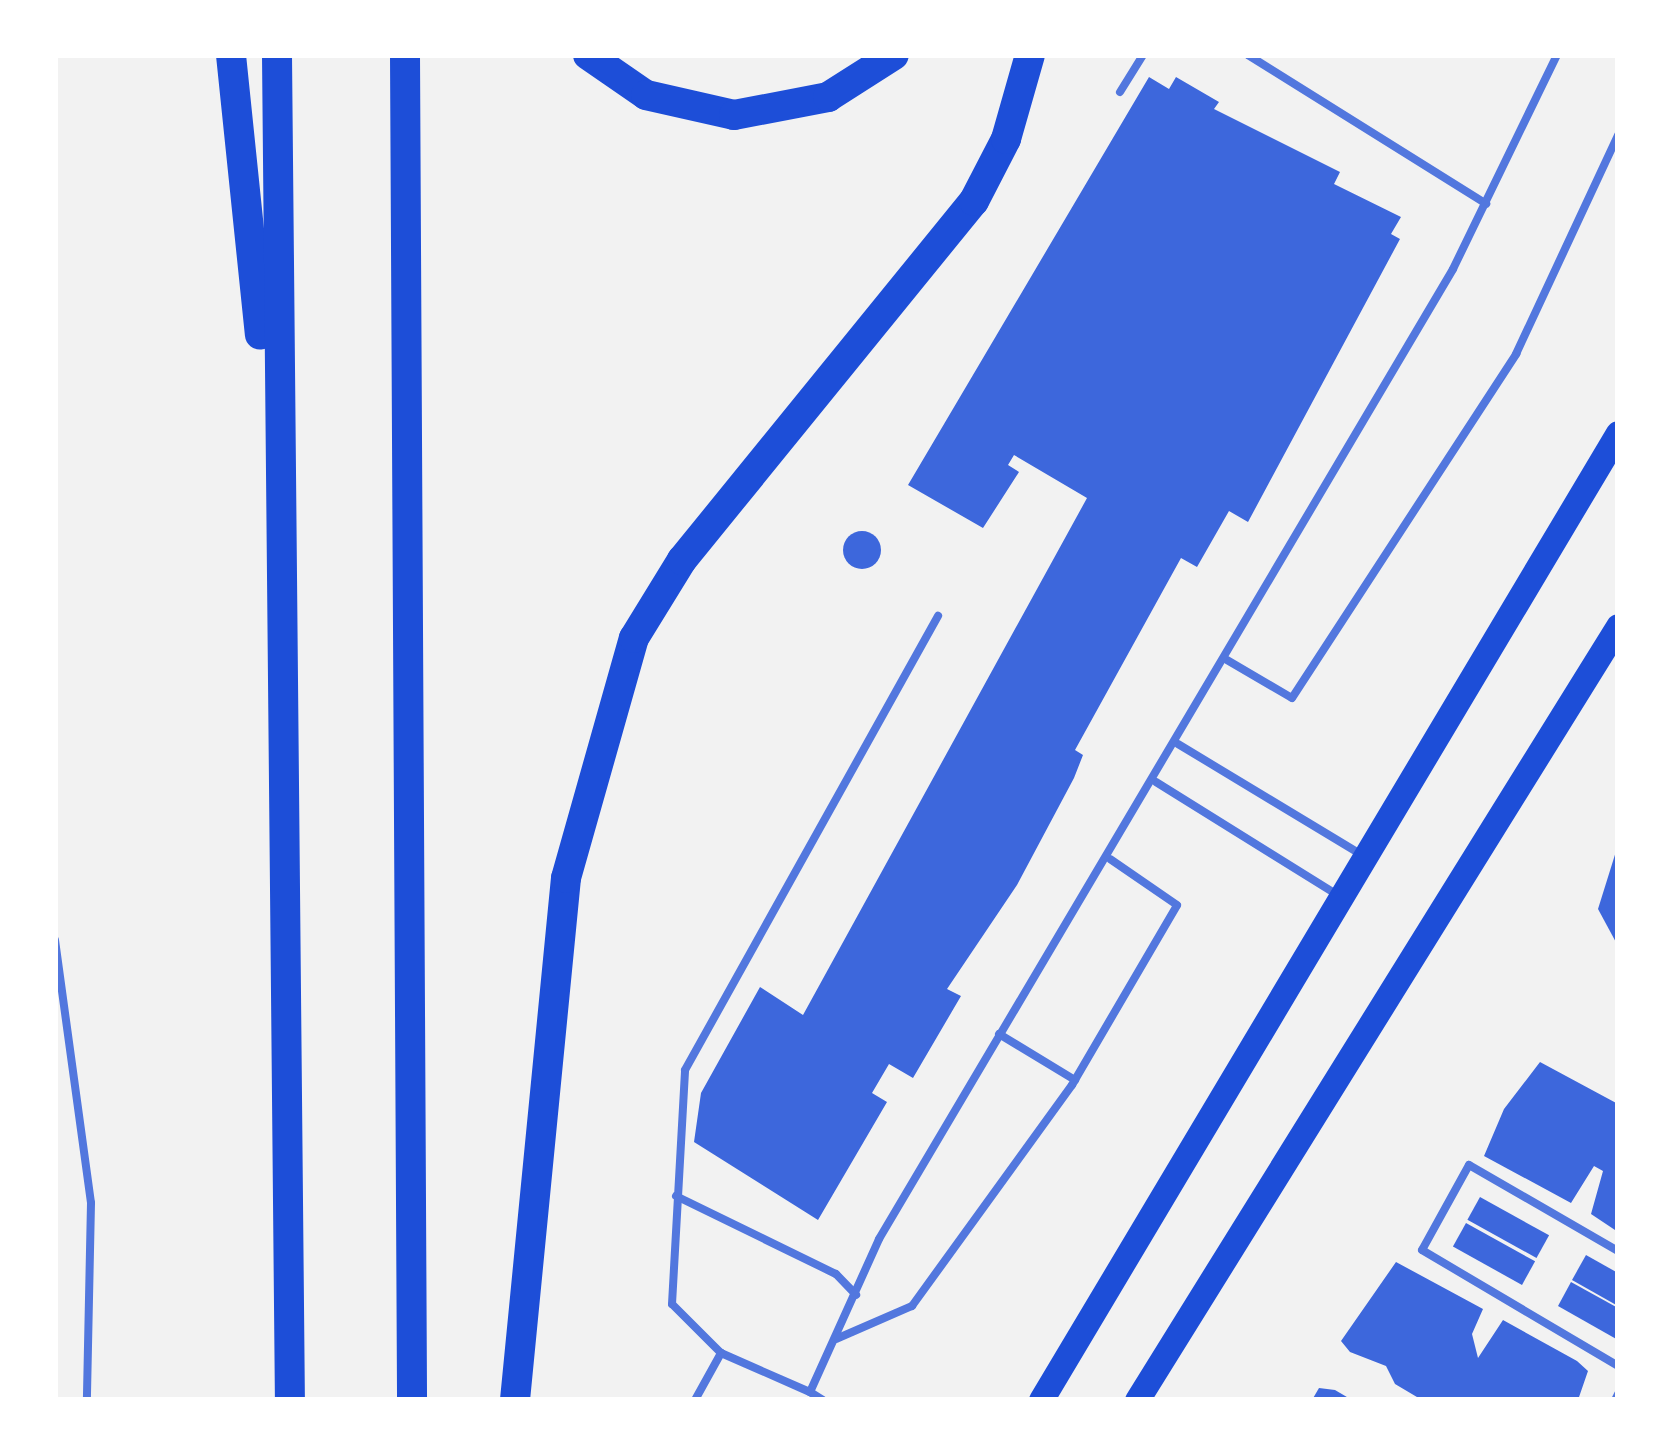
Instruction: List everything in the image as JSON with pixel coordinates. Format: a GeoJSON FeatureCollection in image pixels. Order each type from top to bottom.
{"type":"FeatureCollection","features":[{"type":"Feature","properties":{"kind":"highway"},"geometry":{"type":"LineString","coordinates":[[231,55],[278,500]]}},
{"type":"Feature","properties":{"kind":"highway"},"geometry":{"type":"LineString","coordinates":[[277,55],[278,500],[290,1400]]}},
{"type":"Feature","properties":{"kind":"highway"},"geometry":{"type":"LineString","coordinates":[[405,55],[412,1400]]}},
{"type":"Feature","properties":{"kind":"highway"},"geometry":{"type":"LineString","coordinates":[[588,55],[646,95],[734,116],[828,97],[894,55]]}},
{"type":"Feature","properties":{"kind":"highway"},"geometry":{"type":"LineString","coordinates":[[515,1400],[566,878],[594,755],[634,638],[682,560],[974,201],[1006,139],[1030,55]]}},
{"type":"Feature","properties":{"kind":"main road"},"geometry":{"type":"LineString","coordinates":[[1041,1400],[1618,433]]}},
{"type":"Feature","properties":{"kind":"main road"},"geometry":{"type":"LineString","coordinates":[[1137,1400],[1618,626]]}},
{"type":"Feature","properties":{"kind":"lane"},"geometry":{"type":"LineString","coordinates":[[1120,92],[1143,55]]}},
{"type":"Feature","properties":{"kind":"lane"},"geometry":{"type":"LineString","coordinates":[[1248,55],[1486,204]]}},
{"type":"Feature","properties":{"kind":"lane"},"geometry":{"type":"LineString","coordinates":[[810,1392],[856,1295],[999,1034],[1156,782],[1486,204],[1557,55]]}},
{"type":"Feature","properties":{"kind":"lane"},"geometry":{"type":"LineString","coordinates":[[1227,660],[1292,698],[1516,354],[1618,135]]}},
{"type":"Feature","properties":{"kind":"lane"},"geometry":{"type":"LineString","coordinates":[[823,1400],[721,1352],[672,1304],[684,1070],[938,616]]}},
{"type":"Feature","properties":{"kind":"lane"},"geometry":{"type":"LineString","coordinates":[[1178,744],[1367,858]]}},
{"type":"Feature","properties":{"kind":"lane"},"geometry":{"type":"LineString","coordinates":[[1156,782],[1343,899]]}},
{"type":"Feature","properties":{"kind":"lane"},"geometry":{"type":"LineString","coordinates":[[836,1340],[912,1306],[1075,1080],[1177,905],[1110,859]]}},
{"type":"Feature","properties":{"kind":"lane"},"geometry":{"type":"LineString","coordinates":[[55,940],[91,1203],[87,1400]]}},
{"type":"Feature","properties":{"kind":"lane"},"geometry":{"type":"LineString","coordinates":[[999,1034],[1075,1080]]}},
{"type":"Feature","properties":{"kind":"lane"},"geometry":{"type":"LineString","coordinates":[[1618,1251],[1469,1165],[1422,1250],[1618,1366]]}},
{"type":"Feature","properties":{"kind":"lane"},"geometry":{"type":"LineString","coordinates":[[676,1196],[836,1274],[856,1295]]}},
{"type":"Feature","properties":{"kind":"lane"},"geometry":{"type":"LineString","coordinates":[[695,1400],[721,1352]]}},
{"type":"Feature","properties":{"kind":"building"},"geometry":{"type":"Polygon","coordinates":[[[1149,77],[1169,89],[1176,77],[1219,102],[1214,109],[1340,172],[1334,184],[1401,217],[1391,234],[1400,239],[1248,522],[1229,511],[1197,567],[1181,558],[1075,750],[1083,755],[1074,778],[1017,885],[947,989],[961,996],[913,1078],[889,1064],[872,1093],[887,1102],[818,1220],[694,1142],[701,1093],[760,987],[803,1015],[1087,498],[1014,455],[1008,465],[1019,472],[983,528],[908,485],[1149,77]]]}},
{"type":"Feature","properties":{"kind":"building"},"geometry":{"type":"Polygon","coordinates":[[[862,531],[876,536],[881,550],[876,564],[862,569],[848,564],[843,550],[848,536],[862,531]]]}},
{"type":"Feature","properties":{"kind":"building"},"geometry":{"type":"Polygon","coordinates":[[[1618,845],[1618,946],[1598,909],[1618,845]]]}},
{"type":"Feature","properties":{"kind":"building"},"geometry":{"type":"Polygon","coordinates":[[[1540,1062],[1618,1104],[1618,1232],[1591,1214],[1603,1171],[1594,1166],[1571,1203],[1484,1156],[1504,1109],[1540,1062]]]}},
{"type":"Feature","properties":{"kind":"building"},"geometry":{"type":"Polygon","coordinates":[[[1480,1197],[1549,1235],[1536,1258],[1467,1220],[1480,1197]]]}},
{"type":"Feature","properties":{"kind":"building"},"geometry":{"type":"Polygon","coordinates":[[[1466,1223],[1535,1261],[1522,1285],[1453,1247],[1466,1223]]]}},
{"type":"Feature","properties":{"kind":"building"},"geometry":{"type":"Polygon","coordinates":[[[1586,1255],[1618,1273],[1618,1306],[1572,1280],[1586,1255]]]}},
{"type":"Feature","properties":{"kind":"building"},"geometry":{"type":"Polygon","coordinates":[[[1396,1262],[1483,1309],[1472,1334],[1478,1358],[1503,1320],[1577,1361],[1588,1371],[1578,1400],[1422,1400],[1395,1384],[1386,1366],[1350,1352],[1341,1341],[1396,1262]]]}},
{"type":"Feature","properties":{"kind":"building"},"geometry":{"type":"Polygon","coordinates":[[[1571,1282],[1618,1308],[1618,1340],[1558,1306],[1571,1282]]]}},
{"type":"Feature","properties":{"kind":"building"},"geometry":{"type":"Polygon","coordinates":[[[1319,1388],[1335,1390],[1352,1400],[1312,1400],[1319,1388]]]}}]}
